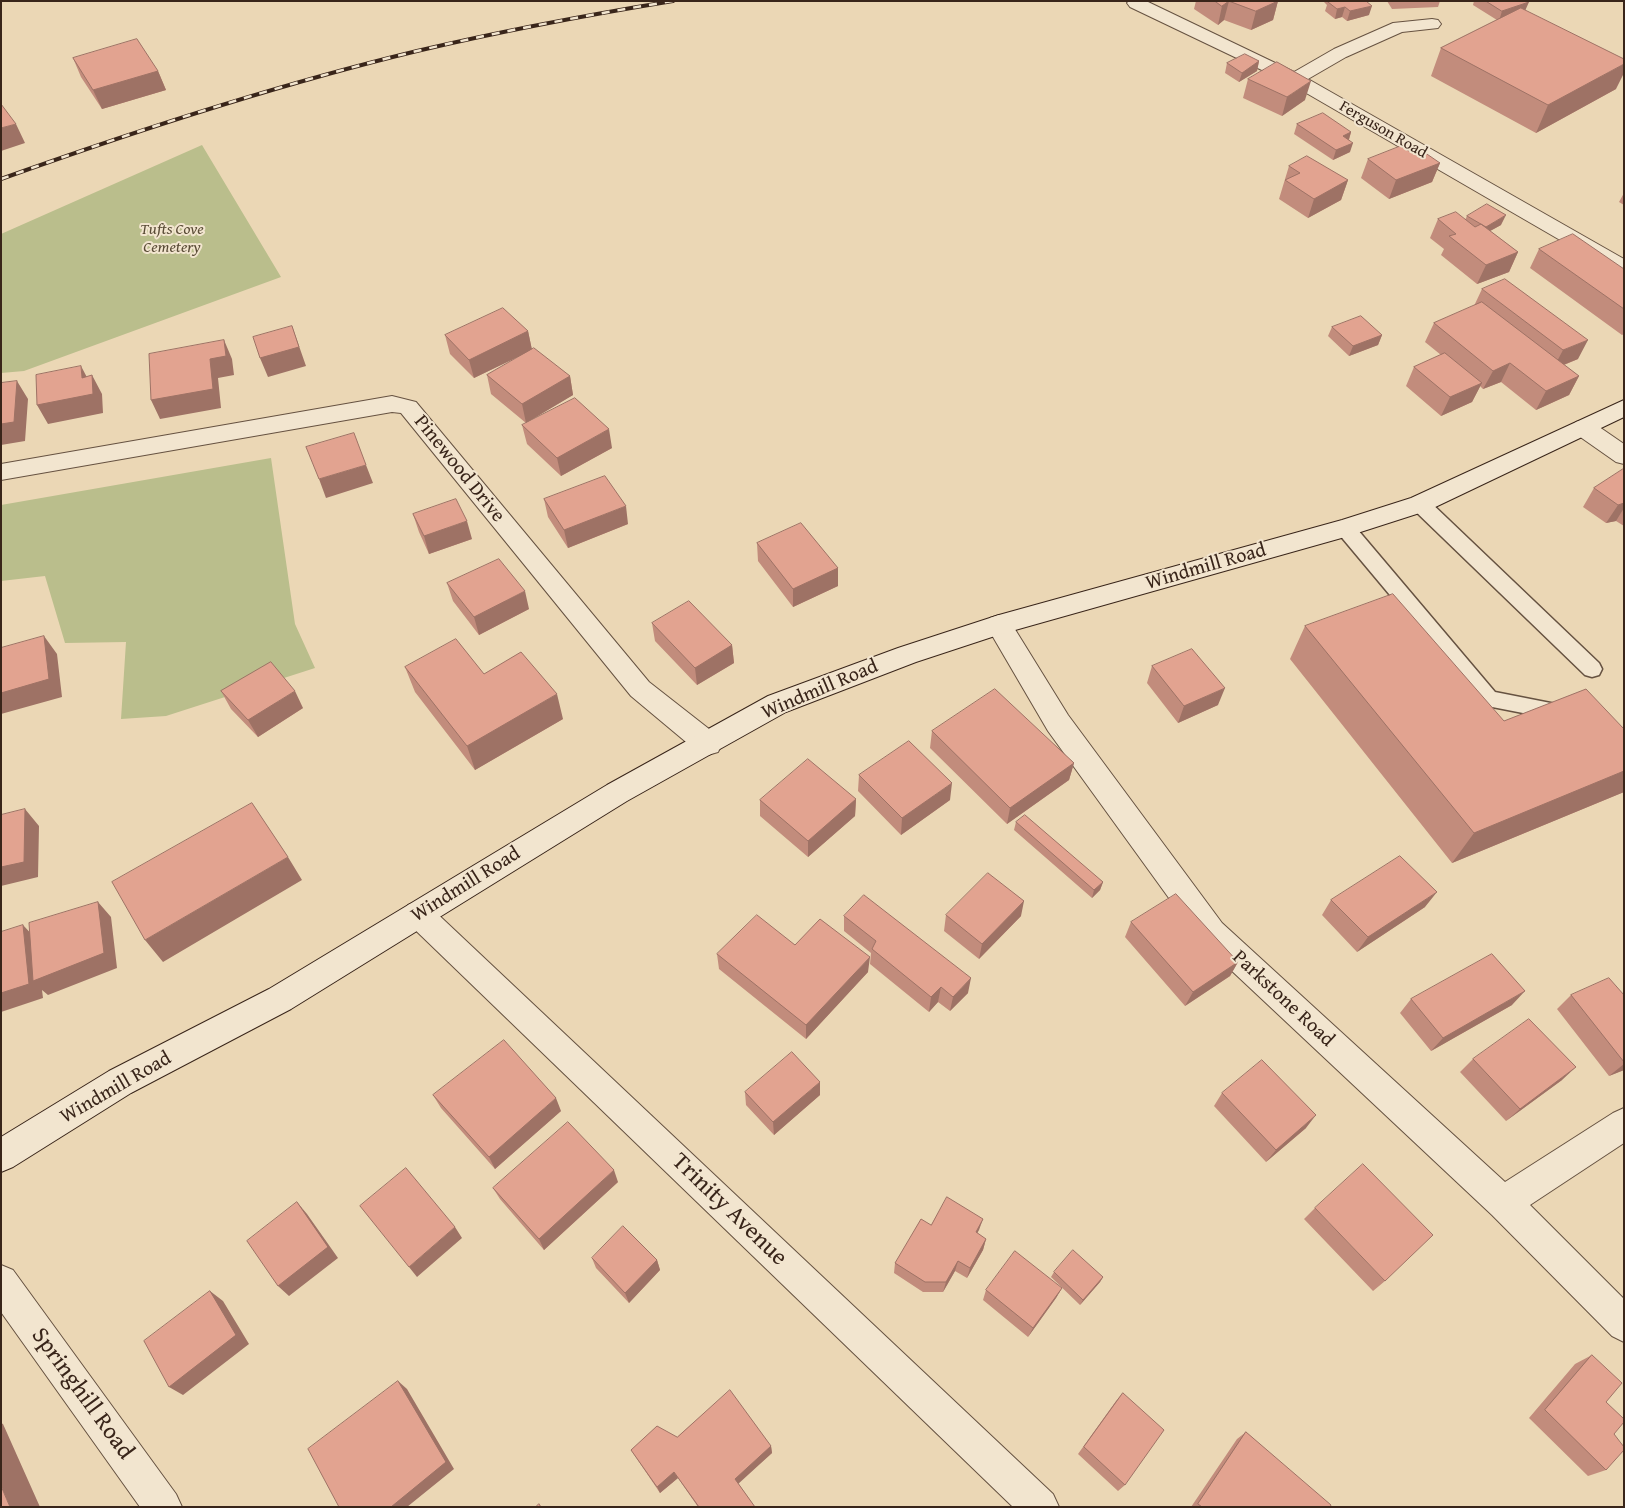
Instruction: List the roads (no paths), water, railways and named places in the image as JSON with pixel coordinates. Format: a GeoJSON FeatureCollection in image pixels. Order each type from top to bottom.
{"type":"FeatureCollection","features":[{"type":"Feature","properties":{"kind":"street","name":"Ferguson Road"},"geometry":{"type":"LineString","coordinates":[[1136,3],[1295,79],[1624,268]]}},
{"type":"Feature","properties":{"kind":"street"},"geometry":{"type":"LineString","coordinates":[[1295,79],[1340,53],[1399,26],[1432,24]]}},
{"type":"Feature","properties":{"kind":"street","name":"Pinewood Drive"},"geometry":{"type":"LineString","coordinates":[[1,472],[392,404],[408,407],[640,689],[708,744]]}},
{"type":"Feature","properties":{"kind":"street","name":"Windmill Road"},"geometry":{"type":"LineString","coordinates":[[1,1156],[120,1082],[280,999],[617,793],[777,704],[907,655],[999,626],[1345,528],[1420,504],[1624,408]]}},
{"type":"Feature","properties":{"kind":"street"},"geometry":{"type":"LineString","coordinates":[[1584,428],[1624,456]]}},
{"type":"Feature","properties":{"kind":"street","name":"Parkstone Road"},"geometry":{"type":"LineString","coordinates":[[999,626],[1058,722],[1211,932],[1504,1203],[1624,1324]]}},
{"type":"Feature","properties":{"kind":"street","name":"Trinity Avenue"},"geometry":{"type":"LineString","coordinates":[[418,914],[1040,1507]]}},
{"type":"Feature","properties":{"kind":"street"},"geometry":{"type":"LineString","coordinates":[[1504,1203],[1533,1182],[1624,1124]]}},
{"type":"Feature","properties":{"kind":"street","name":"Springhill Road"},"geometry":{"type":"LineString","coordinates":[[1,1282],[163,1507]]}},
{"type":"Feature","properties":{"kind":"lane"},"geometry":{"type":"LineString","coordinates":[[1420,504],[1592,669]]}},
{"type":"Feature","properties":{"kind":"lane"},"geometry":{"type":"LineString","coordinates":[[1345,528],[1489,699],[1568,714],[1581,728]]}},
{"type":"Feature","properties":{"kind":"railway"},"geometry":{"type":"LineString","coordinates":[[1,179],[208,109],[364,64],[513,30],[673,1]]}},
{"type":"Feature","properties":{"kind":"park label","name":"Tufts Cove Cemetery"},"geometry":{"type":"Point","coordinates":[172,239]}}]}
